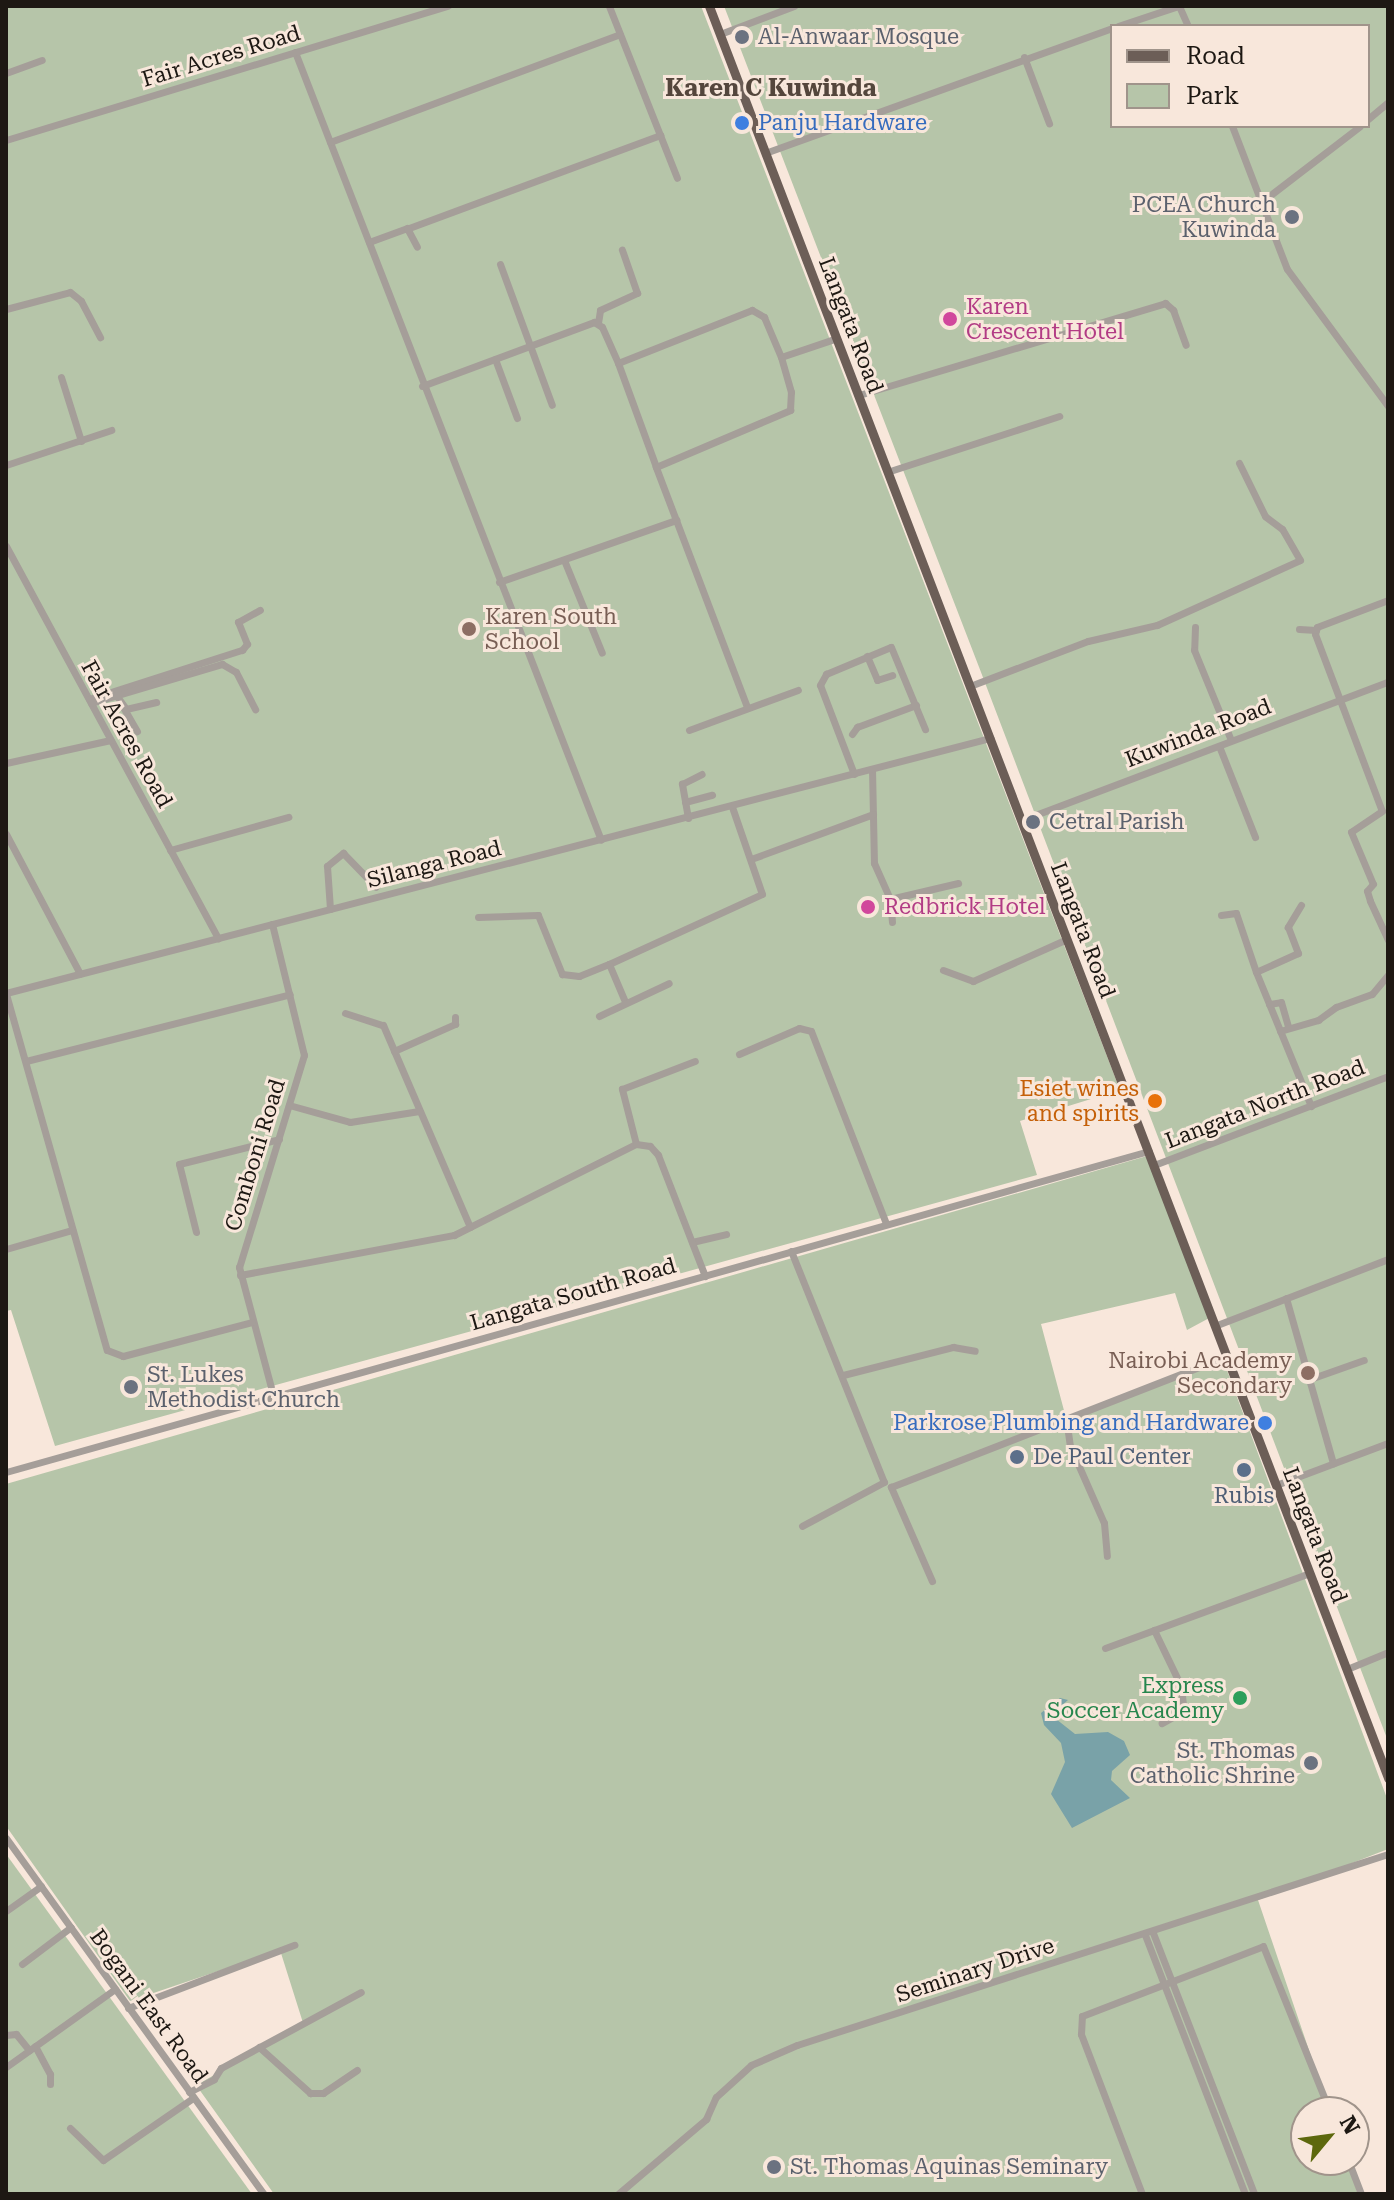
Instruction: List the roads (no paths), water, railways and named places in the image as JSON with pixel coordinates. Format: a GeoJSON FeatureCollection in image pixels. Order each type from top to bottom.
{"type":"FeatureCollection","features":[{"type":"Feature","properties":{"kind":"main road","name":"Langata Road"},"geometry":{"type":"LineString","coordinates":[[709,6],[890,471],[1388,1778]]}},
{"type":"Feature","properties":{"kind":"street"},"geometry":{"type":"LineString","coordinates":[[609,6],[677,178]]}},
{"type":"Feature","properties":{"kind":"street"},"geometry":{"type":"LineString","coordinates":[[720,34],[794,6]]}},
{"type":"Feature","properties":{"kind":"street"},"geometry":{"type":"LineString","coordinates":[[1124,24],[1178,6],[1187,24]]}},
{"type":"Feature","properties":{"kind":"street","name":"Fair Acres Road"},"geometry":{"type":"LineString","coordinates":[[6,140],[441,7]]}},
{"type":"Feature","properties":{"kind":"street"},"geometry":{"type":"LineString","coordinates":[[765,153],[1024,57],[1110,29]]}},
{"type":"Feature","properties":{"kind":"street"},"geometry":{"type":"LineString","coordinates":[[330,142],[620,34]]}},
{"type":"Feature","properties":{"kind":"street"},"geometry":{"type":"LineString","coordinates":[[295,52],[422,386],[601,840]]}},
{"type":"Feature","properties":{"kind":"street"},"geometry":{"type":"LineString","coordinates":[[1024,57],[1049,123]]}},
{"type":"Feature","properties":{"kind":"street"},"geometry":{"type":"LineString","coordinates":[[6,73],[42,60]]}},
{"type":"Feature","properties":{"kind":"street"},"geometry":{"type":"LineString","coordinates":[[1370,117],[1388,102]]}},
{"type":"Feature","properties":{"kind":"street"},"geometry":{"type":"LineString","coordinates":[[1233,128],[1264,200],[1287,269],[1388,406]]}},
{"type":"Feature","properties":{"kind":"street"},"geometry":{"type":"LineString","coordinates":[[1264,200],[1357,128]]}},
{"type":"Feature","properties":{"kind":"street"},"geometry":{"type":"LineString","coordinates":[[369,242],[660,135]]}},
{"type":"Feature","properties":{"kind":"street"},"geometry":{"type":"LineString","coordinates":[[409,228],[417,247]]}},
{"type":"Feature","properties":{"kind":"street"},"geometry":{"type":"LineString","coordinates":[[622,250],[637,293],[600,310],[598,323],[618,363],[747,707]]}},
{"type":"Feature","properties":{"kind":"street"},"geometry":{"type":"LineString","coordinates":[[500,264],[552,405]]}},
{"type":"Feature","properties":{"kind":"street"},"geometry":{"type":"LineString","coordinates":[[6,309],[70,292],[81,301],[100,337]]}},
{"type":"Feature","properties":{"kind":"street"},"geometry":{"type":"LineString","coordinates":[[859,395],[1165,303],[1173,310],[1186,345]]}},
{"type":"Feature","properties":{"kind":"street"},"geometry":{"type":"LineString","coordinates":[[618,363],[752,310],[764,317],[781,357],[791,392],[790,410],[656,467]]}},
{"type":"Feature","properties":{"kind":"street"},"geometry":{"type":"LineString","coordinates":[[422,386],[531,344],[598,323]]}},
{"type":"Feature","properties":{"kind":"street"},"geometry":{"type":"LineString","coordinates":[[781,357],[837,338]]}},
{"type":"Feature","properties":{"kind":"street"},"geometry":{"type":"LineString","coordinates":[[495,359],[517,418]]}},
{"type":"Feature","properties":{"kind":"street"},"geometry":{"type":"LineString","coordinates":[[61,377],[81,441]]}},
{"type":"Feature","properties":{"kind":"street"},"geometry":{"type":"LineString","coordinates":[[890,471],[1059,416]]}},
{"type":"Feature","properties":{"kind":"street"},"geometry":{"type":"LineString","coordinates":[[6,465],[111,430]]}},
{"type":"Feature","properties":{"kind":"street"},"geometry":{"type":"LineString","coordinates":[[970,686],[1088,641],[1157,625],[1300,560],[1282,529],[1265,516],[1239,463]]}},
{"type":"Feature","properties":{"kind":"street"},"geometry":{"type":"LineString","coordinates":[[499,582],[676,520]]}},
{"type":"Feature","properties":{"kind":"street","name":"Fair Acres Road"},"geometry":{"type":"LineString","coordinates":[[6,546],[218,938]]}},
{"type":"Feature","properties":{"kind":"street"},"geometry":{"type":"LineString","coordinates":[[564,560],[602,653]]}},
{"type":"Feature","properties":{"kind":"street"},"geometry":{"type":"LineString","coordinates":[[1299,629],[1316,630],[1388,600]]}},
{"type":"Feature","properties":{"kind":"street"},"geometry":{"type":"LineString","coordinates":[[90,701],[242,650],[247,644],[238,622],[260,610]]}},
{"type":"Feature","properties":{"kind":"street"},"geometry":{"type":"LineString","coordinates":[[1195,627],[1194,650],[1231,740]]}},
{"type":"Feature","properties":{"kind":"street"},"geometry":{"type":"LineString","coordinates":[[1316,630],[1382,811],[1351,832],[1373,884],[1367,891],[1370,901],[1388,940]]}},
{"type":"Feature","properties":{"kind":"street"},"geometry":{"type":"LineString","coordinates":[[854,774],[820,682],[887,647],[895,650],[925,729]]}},
{"type":"Feature","properties":{"kind":"street"},"geometry":{"type":"LineString","coordinates":[[867,656],[877,680],[892,675]]}},
{"type":"Feature","properties":{"kind":"street"},"geometry":{"type":"LineString","coordinates":[[90,701],[222,664],[236,672],[255,709]]}},
{"type":"Feature","properties":{"kind":"street","name":"Kuwinda Road"},"geometry":{"type":"LineString","coordinates":[[1022,820],[1388,682]]}},
{"type":"Feature","properties":{"kind":"street"},"geometry":{"type":"LineString","coordinates":[[689,730],[798,690]]}},
{"type":"Feature","properties":{"kind":"street"},"geometry":{"type":"LineString","coordinates":[[116,695],[137,731]]}},
{"type":"Feature","properties":{"kind":"street"},"geometry":{"type":"LineString","coordinates":[[123,707],[156,702]]}},
{"type":"Feature","properties":{"kind":"street"},"geometry":{"type":"LineString","coordinates":[[852,734],[857,727],[916,705]]}},
{"type":"Feature","properties":{"kind":"street","name":"Silanga Road"},"geometry":{"type":"LineString","coordinates":[[6,994],[990,738]]}},
{"type":"Feature","properties":{"kind":"street"},"geometry":{"type":"LineString","coordinates":[[6,763],[111,740]]}},
{"type":"Feature","properties":{"kind":"street"},"geometry":{"type":"LineString","coordinates":[[1219,746],[1255,837]]}},
{"type":"Feature","properties":{"kind":"street"},"geometry":{"type":"LineString","coordinates":[[872,769],[874,863],[890,899],[892,922]]}},
{"type":"Feature","properties":{"kind":"street"},"geometry":{"type":"LineString","coordinates":[[688,818],[682,782],[702,774]]}},
{"type":"Feature","properties":{"kind":"street"},"geometry":{"type":"LineString","coordinates":[[685,802],[712,795]]}},
{"type":"Feature","properties":{"kind":"street"},"geometry":{"type":"LineString","coordinates":[[478,917],[538,915],[557,966],[568,977],[609,964],[759,897],[763,890],[732,807]]}},
{"type":"Feature","properties":{"kind":"street"},"geometry":{"type":"LineString","coordinates":[[751,859],[873,814]]}},
{"type":"Feature","properties":{"kind":"street"},"geometry":{"type":"LineString","coordinates":[[170,850],[288,817]]}},
{"type":"Feature","properties":{"kind":"street"},"geometry":{"type":"LineString","coordinates":[[6,834],[80,974]]}},
{"type":"Feature","properties":{"kind":"street"},"geometry":{"type":"LineString","coordinates":[[330,909],[327,866],[343,853],[376,887]]}},
{"type":"Feature","properties":{"kind":"street"},"geometry":{"type":"LineString","coordinates":[[890,899],[958,883]]}},
{"type":"Feature","properties":{"kind":"street"},"geometry":{"type":"LineString","coordinates":[[1256,972],[1298,953],[1288,927],[1301,905]]}},
{"type":"Feature","properties":{"kind":"street"},"geometry":{"type":"LineString","coordinates":[[1221,915],[1236,913],[1256,972],[1311,1106]]}},
{"type":"Feature","properties":{"kind":"street","name":"Comboni Road"},"geometry":{"type":"LineString","coordinates":[[240,1275],[304,1055],[272,924]]}},
{"type":"Feature","properties":{"kind":"street"},"geometry":{"type":"LineString","coordinates":[[943,970],[973,981],[1067,939]]}},
{"type":"Feature","properties":{"kind":"street"},"geometry":{"type":"LineString","coordinates":[[609,964],[624,1000]]}},
{"type":"Feature","properties":{"kind":"street"},"geometry":{"type":"LineString","coordinates":[[1280,1031],[1318,1020],[1336,1007],[1372,994],[1388,975]]}},
{"type":"Feature","properties":{"kind":"street"},"geometry":{"type":"LineString","coordinates":[[599,1016],[624,1000],[669,983]]}},
{"type":"Feature","properties":{"kind":"street"},"geometry":{"type":"LineString","coordinates":[[6,994],[102,1339],[113,1355],[252,1322]]}},
{"type":"Feature","properties":{"kind":"street"},"geometry":{"type":"LineString","coordinates":[[26,1061],[290,994]]}},
{"type":"Feature","properties":{"kind":"street"},"geometry":{"type":"LineString","coordinates":[[1269,1004],[1281,1002],[1288,1026]]}},
{"type":"Feature","properties":{"kind":"street"},"geometry":{"type":"LineString","coordinates":[[345,1013],[380,1022],[470,1227]]}},
{"type":"Feature","properties":{"kind":"street"},"geometry":{"type":"LineString","coordinates":[[394,1051],[455,1024],[455,1017]]}},
{"type":"Feature","properties":{"kind":"street"},"geometry":{"type":"LineString","coordinates":[[739,1054],[799,1028],[811,1031],[886,1223]]}},
{"type":"Feature","properties":{"kind":"street"},"geometry":{"type":"LineString","coordinates":[[636,1144],[622,1089],[695,1061]]}},
{"type":"Feature","properties":{"kind":"street","name":"Langata North Road"},"geometry":{"type":"LineString","coordinates":[[1154,1165],[1388,1076]]}},
{"type":"Feature","properties":{"kind":"street"},"geometry":{"type":"LineString","coordinates":[[289,1105],[353,1122],[419,1111]]}},
{"type":"Feature","properties":{"kind":"street"},"geometry":{"type":"LineString","coordinates":[[196,1232],[179,1164],[279,1139]]}},
{"type":"Feature","properties":{"kind":"street"},"geometry":{"type":"LineString","coordinates":[[273,1395],[240,1275],[454,1235],[636,1144],[650,1146],[658,1155],[705,1276]]}},
{"type":"Feature","properties":{"kind":"street","name":"Langata South Road"},"geometry":{"type":"LineString","coordinates":[[6,1472],[1149,1151]]}},
{"type":"Feature","properties":{"kind":"street"},"geometry":{"type":"LineString","coordinates":[[6,1249],[72,1230]]}},
{"type":"Feature","properties":{"kind":"street"},"geometry":{"type":"LineString","coordinates":[[692,1242],[726,1234]]}},
{"type":"Feature","properties":{"kind":"street"},"geometry":{"type":"LineString","coordinates":[[791,1251],[884,1482],[802,1526]]}},
{"type":"Feature","properties":{"kind":"street"},"geometry":{"type":"LineString","coordinates":[[1217,1325],[1388,1259]]}},
{"type":"Feature","properties":{"kind":"street"},"geometry":{"type":"LineString","coordinates":[[1286,1298],[1333,1463]]}},
{"type":"Feature","properties":{"kind":"street"},"geometry":{"type":"LineString","coordinates":[[843,1375],[953,1347],[975,1351]]}},
{"type":"Feature","properties":{"kind":"street"},"geometry":{"type":"LineString","coordinates":[[932,1581],[891,1487],[1227,1356]]}},
{"type":"Feature","properties":{"kind":"street"},"geometry":{"type":"LineString","coordinates":[[1310,1379],[1364,1360]]}},
{"type":"Feature","properties":{"kind":"street"},"geometry":{"type":"LineString","coordinates":[[1066,1418],[1070,1446],[1104,1523],[1107,1556]]}},
{"type":"Feature","properties":{"kind":"street"},"geometry":{"type":"LineString","coordinates":[[1276,1485],[1388,1443]]}},
{"type":"Feature","properties":{"kind":"street"},"geometry":{"type":"LineString","coordinates":[[1105,1648],[1310,1573]]}},
{"type":"Feature","properties":{"kind":"street"},"geometry":{"type":"LineString","coordinates":[[1154,1630],[1181,1686],[1183,1704],[1180,1713],[1162,1723]]}},
{"type":"Feature","properties":{"kind":"street"},"geometry":{"type":"LineString","coordinates":[[1347,1669],[1388,1652]]}},
{"type":"Feature","properties":{"kind":"street","name":"Bogani East Road"},"geometry":{"type":"LineString","coordinates":[[6,1838],[264,2194]]}},
{"type":"Feature","properties":{"kind":"street","name":"Seminary Drive"},"geometry":{"type":"LineString","coordinates":[[618,2194],[706,2119],[716,2097],[751,2065],[797,2045],[1149,1934],[1388,1854]]}},
{"type":"Feature","properties":{"kind":"street"},"geometry":{"type":"LineString","coordinates":[[6,1911],[41,1886]]}},
{"type":"Feature","properties":{"kind":"street"},"geometry":{"type":"LineString","coordinates":[[22,1964],[71,1927]]}},
{"type":"Feature","properties":{"kind":"street"},"geometry":{"type":"LineString","coordinates":[[1149,1934],[1254,2194]]}},
{"type":"Feature","properties":{"kind":"street"},"geometry":{"type":"LineString","coordinates":[[128,2008],[294,1945]]}},
{"type":"Feature","properties":{"kind":"street"},"geometry":{"type":"LineString","coordinates":[[1142,2194],[1078,2021],[1168,1982],[1265,1948],[1324,2096]]}},
{"type":"Feature","properties":{"kind":"street"},"geometry":{"type":"LineString","coordinates":[[1168,1982],[1245,2194]]}},
{"type":"Feature","properties":{"kind":"street"},"geometry":{"type":"LineString","coordinates":[[6,2067],[115,1989]]}},
{"type":"Feature","properties":{"kind":"street"},"geometry":{"type":"LineString","coordinates":[[70,2128],[103,2160],[259,2047],[361,1992]]}},
{"type":"Feature","properties":{"kind":"street"},"geometry":{"type":"LineString","coordinates":[[6,2035],[16,2034],[24,2027]]}},
{"type":"Feature","properties":{"kind":"street"},"geometry":{"type":"LineString","coordinates":[[16,2034],[32,2048],[50,2074],[50,2084]]}},
{"type":"Feature","properties":{"kind":"street"},"geometry":{"type":"LineString","coordinates":[[259,2047],[310,2093],[323,2093],[357,2070]]}},
{"type":"Feature","properties":{"kind":"water"},"geometry":{"type":"Polygon","coordinates":[[[1060,1698],[1068,1700],[1053,1713],[1056,1719],[1075,1734],[1108,1732],[1124,1741],[1130,1755],[1112,1771],[1111,1780],[1130,1798],[1072,1828],[1051,1794],[1065,1762],[1061,1743],[1044,1725],[1041,1713],[1060,1698]]]}},
{"type":"Feature","properties":{"kind":"place","name":"Al-Anwaar Mosque"},"geometry":{"type":"Point","coordinates":[742,37]}},
{"type":"Feature","properties":{"kind":"place","name":"Panju Hardware"},"geometry":{"type":"Point","coordinates":[742,123]}},
{"type":"Feature","properties":{"kind":"place","name":"PCEA Church Kuwinda"},"geometry":{"type":"Point","coordinates":[1292,217]}},
{"type":"Feature","properties":{"kind":"place","name":"Karen Crescent Hotel"},"geometry":{"type":"Point","coordinates":[950,319]}},
{"type":"Feature","properties":{"kind":"place","name":"Karen South School"},"geometry":{"type":"Point","coordinates":[469,629]}},
{"type":"Feature","properties":{"kind":"place","name":"Cetral Parish"},"geometry":{"type":"Point","coordinates":[1033,822]}},
{"type":"Feature","properties":{"kind":"place","name":"Redbrick Hotel"},"geometry":{"type":"Point","coordinates":[868,907]}},
{"type":"Feature","properties":{"kind":"place","name":"Esiet wines and spirits"},"geometry":{"type":"Point","coordinates":[1155,1101]}},
{"type":"Feature","properties":{"kind":"place","name":"Nairobi Academy Secondary"},"geometry":{"type":"Point","coordinates":[1308,1373]}},
{"type":"Feature","properties":{"kind":"place","name":"St. Lukes Methodist Church"},"geometry":{"type":"Point","coordinates":[131,1387]}},
{"type":"Feature","properties":{"kind":"place","name":"Parkrose Plumbing and Hardware"},"geometry":{"type":"Point","coordinates":[1265,1423]}},
{"type":"Feature","properties":{"kind":"place","name":"De Paul Center"},"geometry":{"type":"Point","coordinates":[1017,1457]}},
{"type":"Feature","properties":{"kind":"place","name":"Rubis"},"geometry":{"type":"Point","coordinates":[1244,1470]}},
{"type":"Feature","properties":{"kind":"place","name":"Express Soccer Academy"},"geometry":{"type":"Point","coordinates":[1240,1698]}},
{"type":"Feature","properties":{"kind":"place","name":"St. Thomas Catholic Shrine"},"geometry":{"type":"Point","coordinates":[1311,1763]}},
{"type":"Feature","properties":{"kind":"place","name":"St. Thomas Aquinas Seminary"},"geometry":{"type":"Point","coordinates":[774,2167]}},
{"type":"Feature","properties":{"kind":"district","name":"Karen C Kuwinda"},"geometry":{"type":"Point","coordinates":[771,89]}}]}
